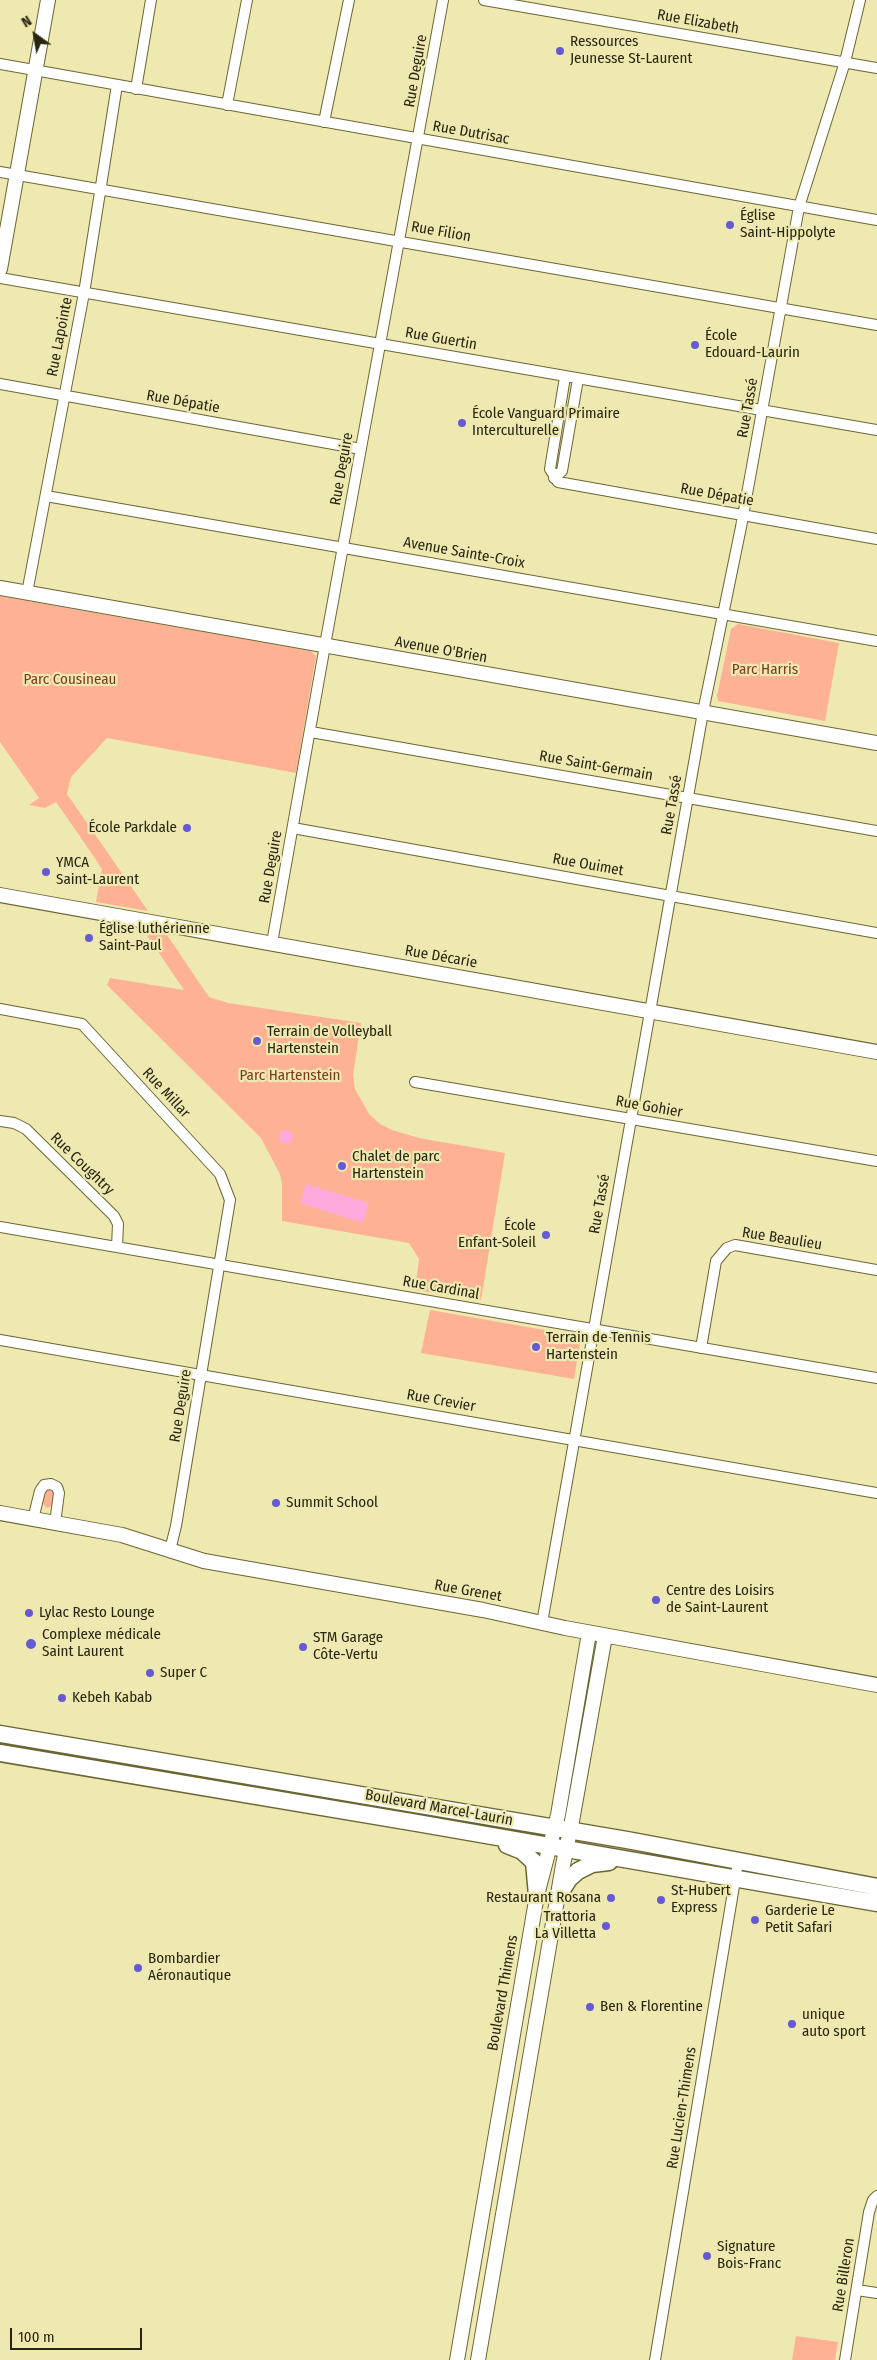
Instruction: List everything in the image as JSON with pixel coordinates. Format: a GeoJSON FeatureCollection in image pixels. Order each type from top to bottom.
{"type":"FeatureCollection","features":[{"type":"Feature","properties":{"kind":"main road","name":"Boulevard Marcel-Laurin"},"geometry":{"type":"LineString","coordinates":[[0,1734],[562,1830],[877,1887]]}},
{"type":"Feature","properties":{"kind":"main road","name":"Boulevard Marcel-Laurin"},"geometry":{"type":"LineString","coordinates":[[0,1754],[877,1904]]}},
{"type":"Feature","properties":{"kind":"main road"},"geometry":{"type":"LineString","coordinates":[[248,1795],[251,1776]]}},
{"type":"Feature","properties":{"kind":"main road"},"geometry":{"type":"LineString","coordinates":[[482,1835],[522,1851],[531,1858],[535,1864],[537,1895]]}},
{"type":"Feature","properties":{"kind":"main road"},"geometry":{"type":"LineString","coordinates":[[557,1898],[572,1875],[588,1866],[603,1862],[634,1862]]}},
{"type":"Feature","properties":{"kind":"street"},"geometry":{"type":"LineString","coordinates":[[0,269],[48,0]]}},
{"type":"Feature","properties":{"kind":"street"},"geometry":{"type":"LineString","coordinates":[[136,89],[151,0]]}},
{"type":"Feature","properties":{"kind":"street"},"geometry":{"type":"LineString","coordinates":[[227,105],[247,0]]}},
{"type":"Feature","properties":{"kind":"street"},"geometry":{"type":"LineString","coordinates":[[324,122],[349,0]]}},
{"type":"Feature","properties":{"kind":"street","name":"Rue Deguire"},"geometry":{"type":"LineString","coordinates":[[272,943],[444,0]]}},
{"type":"Feature","properties":{"kind":"street","name":"Rue Elizabeth"},"geometry":{"type":"LineString","coordinates":[[484,0],[877,68]]}},
{"type":"Feature","properties":{"kind":"street","name":"Rue Tassé"},"geometry":{"type":"LineString","coordinates":[[542,1623],[703,712],[725,614],[798,207],[844,62],[860,0]]}},
{"type":"Feature","properties":{"kind":"street","name":"Rue Dutrisac"},"geometry":{"type":"LineString","coordinates":[[0,64],[877,220]]}},
{"type":"Feature","properties":{"kind":"street","name":"Rue Lapointe"},"geometry":{"type":"LineString","coordinates":[[27,593],[84,293],[118,85]]}},
{"type":"Feature","properties":{"kind":"street","name":"Rue Filion"},"geometry":{"type":"LineString","coordinates":[[0,172],[399,240],[780,309],[877,324]]}},
{"type":"Feature","properties":{"kind":"street","name":"Rue Guertin"},"geometry":{"type":"LineString","coordinates":[[0,278],[380,343],[578,380],[877,430]]}},
{"type":"Feature","properties":{"kind":"street"},"geometry":{"type":"LineString","coordinates":[[565,377],[550,469],[554,478],[562,471],[578,380]]}},
{"type":"Feature","properties":{"kind":"street","name":"Rue Dépatie"},"geometry":{"type":"LineString","coordinates":[[0,384],[361,449]]}},
{"type":"Feature","properties":{"kind":"street"},"geometry":{"type":"LineString","coordinates":[[558,425],[569,427]]}},
{"type":"Feature","properties":{"kind":"street","name":"Rue Dépatie"},"geometry":{"type":"LineString","coordinates":[[554,478],[558,482],[877,539]]}},
{"type":"Feature","properties":{"kind":"street","name":"Avenue Sainte-Croix"},"geometry":{"type":"LineString","coordinates":[[46,496],[877,641]]}},
{"type":"Feature","properties":{"kind":"street","name":"Avenue O'Brien"},"geometry":{"type":"LineString","coordinates":[[0,588],[877,743]]}},
{"type":"Feature","properties":{"kind":"street","name":"Rue Saint-Germain"},"geometry":{"type":"LineString","coordinates":[[311,732],[877,831]]}},
{"type":"Feature","properties":{"kind":"street","name":"Rue Ouimet"},"geometry":{"type":"LineString","coordinates":[[293,828],[877,933]]}},
{"type":"Feature","properties":{"kind":"street","name":"Rue Décarie"},"geometry":{"type":"LineString","coordinates":[[0,895],[877,1052]]}},
{"type":"Feature","properties":{"kind":"street","name":"Rue Millar"},"geometry":{"type":"LineString","coordinates":[[0,1009],[82,1024],[220,1174],[230,1200],[219,1266]]}},
{"type":"Feature","properties":{"kind":"street","name":"Rue Gohier"},"geometry":{"type":"LineString","coordinates":[[416,1082],[877,1161]]}},
{"type":"Feature","properties":{"kind":"street","name":"Rue Coughtry"},"geometry":{"type":"LineString","coordinates":[[0,1121],[14,1123],[26,1130],[114,1216],[118,1224],[117,1248]]}},
{"type":"Feature","properties":{"kind":"street","name":"Rue Cardinal"},"geometry":{"type":"LineString","coordinates":[[0,1227],[877,1378]]}},
{"type":"Feature","properties":{"kind":"street","name":"Rue Beaulieu"},"geometry":{"type":"LineString","coordinates":[[701,1348],[716,1261],[727,1248],[735,1245],[877,1270]]}},
{"type":"Feature","properties":{"kind":"street","name":"Rue Deguire"},"geometry":{"type":"LineString","coordinates":[[170,1550],[176,1526],[219,1266]]}},
{"type":"Feature","properties":{"kind":"street","name":"Rue Crevier"},"geometry":{"type":"LineString","coordinates":[[0,1340],[877,1493]]}},
{"type":"Feature","properties":{"kind":"street"},"geometry":{"type":"LineString","coordinates":[[34,1519],[40,1490],[44,1485],[51,1484],[56,1487],[59,1493],[55,1523]]}},
{"type":"Feature","properties":{"kind":"street","name":"Rue Grenet"},"geometry":{"type":"LineString","coordinates":[[0,1513],[122,1535],[204,1560],[484,1610],[589,1633],[877,1685]]}},
{"type":"Feature","properties":{"kind":"street","name":"Boulevard Thimens"},"geometry":{"type":"LineString","coordinates":[[562,1830],[589,1633]]}},
{"type":"Feature","properties":{"kind":"street","name":"Boulevard Thimens"},"geometry":{"type":"LineString","coordinates":[[478,2360],[557,1898],[558,1848],[605,1636]]}},
{"type":"Feature","properties":{"kind":"street","name":"Boulevard Thimens"},"geometry":{"type":"LineString","coordinates":[[457,2360],[537,1895],[558,1848]]}},
{"type":"Feature","properties":{"kind":"street","name":"Rue Lucien-Thimens"},"geometry":{"type":"LineString","coordinates":[[655,2360],[738,1862]]}},
{"type":"Feature","properties":{"kind":"street","name":"Rue Billeron"},"geometry":{"type":"LineString","coordinates":[[845,2360],[869,2212],[871,2203],[877,2196]]}},
{"type":"Feature","properties":{"kind":"street"},"geometry":{"type":"LineString","coordinates":[[857,2290],[877,2293]]}},
{"type":"Feature","properties":{"kind":"green space","name":"Parc Cousineau"},"geometry":{"type":"Polygon","coordinates":[[[0,596],[311,651],[316,656],[296,773],[107,738],[71,777],[67,794],[148,911],[96,902],[102,869],[77,832],[56,802],[45,808],[29,805],[39,798],[0,742],[0,596]]]}},
{"type":"Feature","properties":{"kind":"green space","name":"Parc Harris"},"geometry":{"type":"Polygon","coordinates":[[[738,624],[839,643],[825,721],[718,701],[717,696],[731,629],[738,624]]]}},
{"type":"Feature","properties":{"kind":"green space","name":"Parc Hartenstein"},"geometry":{"type":"Polygon","coordinates":[[[144,931],[167,935],[209,997],[228,1003],[361,1023],[353,1075],[355,1089],[369,1114],[380,1124],[392,1130],[419,1138],[505,1153],[481,1300],[415,1290],[419,1259],[409,1243],[282,1221],[282,1184],[280,1174],[261,1138],[107,985],[110,978],[184,990],[144,931]]]}},
{"type":"Feature","properties":{"kind":"green space"},"geometry":{"type":"Polygon","coordinates":[[[430,1310],[579,1336],[581,1338],[574,1379],[421,1353],[430,1310]]]}},
{"type":"Feature","properties":{"kind":"green space"},"geometry":{"type":"Polygon","coordinates":[[[49,1488],[54,1490],[54,1505],[47,1508],[42,1503],[44,1491],[49,1488]]]}},
{"type":"Feature","properties":{"kind":"green space"},"geometry":{"type":"Polygon","coordinates":[[[796,2336],[838,2342],[835,2360],[792,2360],[796,2336]]]}},
{"type":"Feature","properties":{"kind":"shaded area"},"geometry":{"type":"Polygon","coordinates":[[[286,1130],[291,1132],[293,1137],[291,1142],[286,1144],[281,1142],[279,1137],[281,1132],[286,1130]]]}},
{"type":"Feature","properties":{"kind":"shaded area"},"geometry":{"type":"Polygon","coordinates":[[[306,1184],[369,1203],[363,1223],[300,1203],[306,1184]]]}},
{"type":"Feature","properties":{"kind":"place","name":"Ressources Jeunesse St-Laurent"},"geometry":{"type":"Point","coordinates":[560,51]}},
{"type":"Feature","properties":{"kind":"place","name":"Église Saint-Hippolyte"},"geometry":{"type":"Point","coordinates":[730,225]}},
{"type":"Feature","properties":{"kind":"place","name":"École Edouard-Laurin"},"geometry":{"type":"Point","coordinates":[695,345]}},
{"type":"Feature","properties":{"kind":"place","name":"École Vanguard Primaire Interculturelle"},"geometry":{"type":"Point","coordinates":[462,423]}},
{"type":"Feature","properties":{"kind":"place","name":"École Parkdale"},"geometry":{"type":"Point","coordinates":[187,828]}},
{"type":"Feature","properties":{"kind":"place","name":"YMCA Saint-Laurent"},"geometry":{"type":"Point","coordinates":[46,872]}},
{"type":"Feature","properties":{"kind":"place","name":"Église luthérienne Saint-Paul"},"geometry":{"type":"Point","coordinates":[89,938]}},
{"type":"Feature","properties":{"kind":"place","name":"Terrain de Volleyball Hartenstein"},"geometry":{"type":"Point","coordinates":[257,1041]}},
{"type":"Feature","properties":{"kind":"place","name":"Chalet de parc Hartenstein"},"geometry":{"type":"Point","coordinates":[342,1166]}},
{"type":"Feature","properties":{"kind":"place","name":"École Enfant-Soleil"},"geometry":{"type":"Point","coordinates":[546,1235]}},
{"type":"Feature","properties":{"kind":"place","name":"Terrain de Tennis Hartenstein"},"geometry":{"type":"Point","coordinates":[536,1347]}},
{"type":"Feature","properties":{"kind":"place","name":"Summit School"},"geometry":{"type":"Point","coordinates":[276,1503]}},
{"type":"Feature","properties":{"kind":"place","name":"Centre des Loisirs de Saint-Laurent"},"geometry":{"type":"Point","coordinates":[656,1600]}},
{"type":"Feature","properties":{"kind":"place","name":"Lylac Resto Lounge"},"geometry":{"type":"Point","coordinates":[29,1613]}},
{"type":"Feature","properties":{"kind":"place","name":"Complexe médicale Saint Laurent"},"geometry":{"type":"Point","coordinates":[31,1644]}},
{"type":"Feature","properties":{"kind":"place","name":"STM Garage Côte-Vertu"},"geometry":{"type":"Point","coordinates":[303,1647]}},
{"type":"Feature","properties":{"kind":"place","name":"Super C"},"geometry":{"type":"Point","coordinates":[150,1673]}},
{"type":"Feature","properties":{"kind":"place","name":"Kebeh Kabab"},"geometry":{"type":"Point","coordinates":[62,1698]}},
{"type":"Feature","properties":{"kind":"place","name":"Restaurant Rosana"},"geometry":{"type":"Point","coordinates":[611,1898]}},
{"type":"Feature","properties":{"kind":"place","name":"St-Hubert Express"},"geometry":{"type":"Point","coordinates":[661,1900]}},
{"type":"Feature","properties":{"kind":"place","name":"Garderie Le Petit Safari"},"geometry":{"type":"Point","coordinates":[755,1920]}},
{"type":"Feature","properties":{"kind":"place","name":"Trattoria La Villetta"},"geometry":{"type":"Point","coordinates":[606,1926]}},
{"type":"Feature","properties":{"kind":"place","name":"Bombardier Aéronautique"},"geometry":{"type":"Point","coordinates":[138,1968]}},
{"type":"Feature","properties":{"kind":"place","name":"Ben & Florentine"},"geometry":{"type":"Point","coordinates":[590,2007]}},
{"type":"Feature","properties":{"kind":"place","name":"unique auto sport"},"geometry":{"type":"Point","coordinates":[792,2024]}},
{"type":"Feature","properties":{"kind":"place","name":"Signature Bois-Franc"},"geometry":{"type":"Point","coordinates":[707,2256]}}]}
